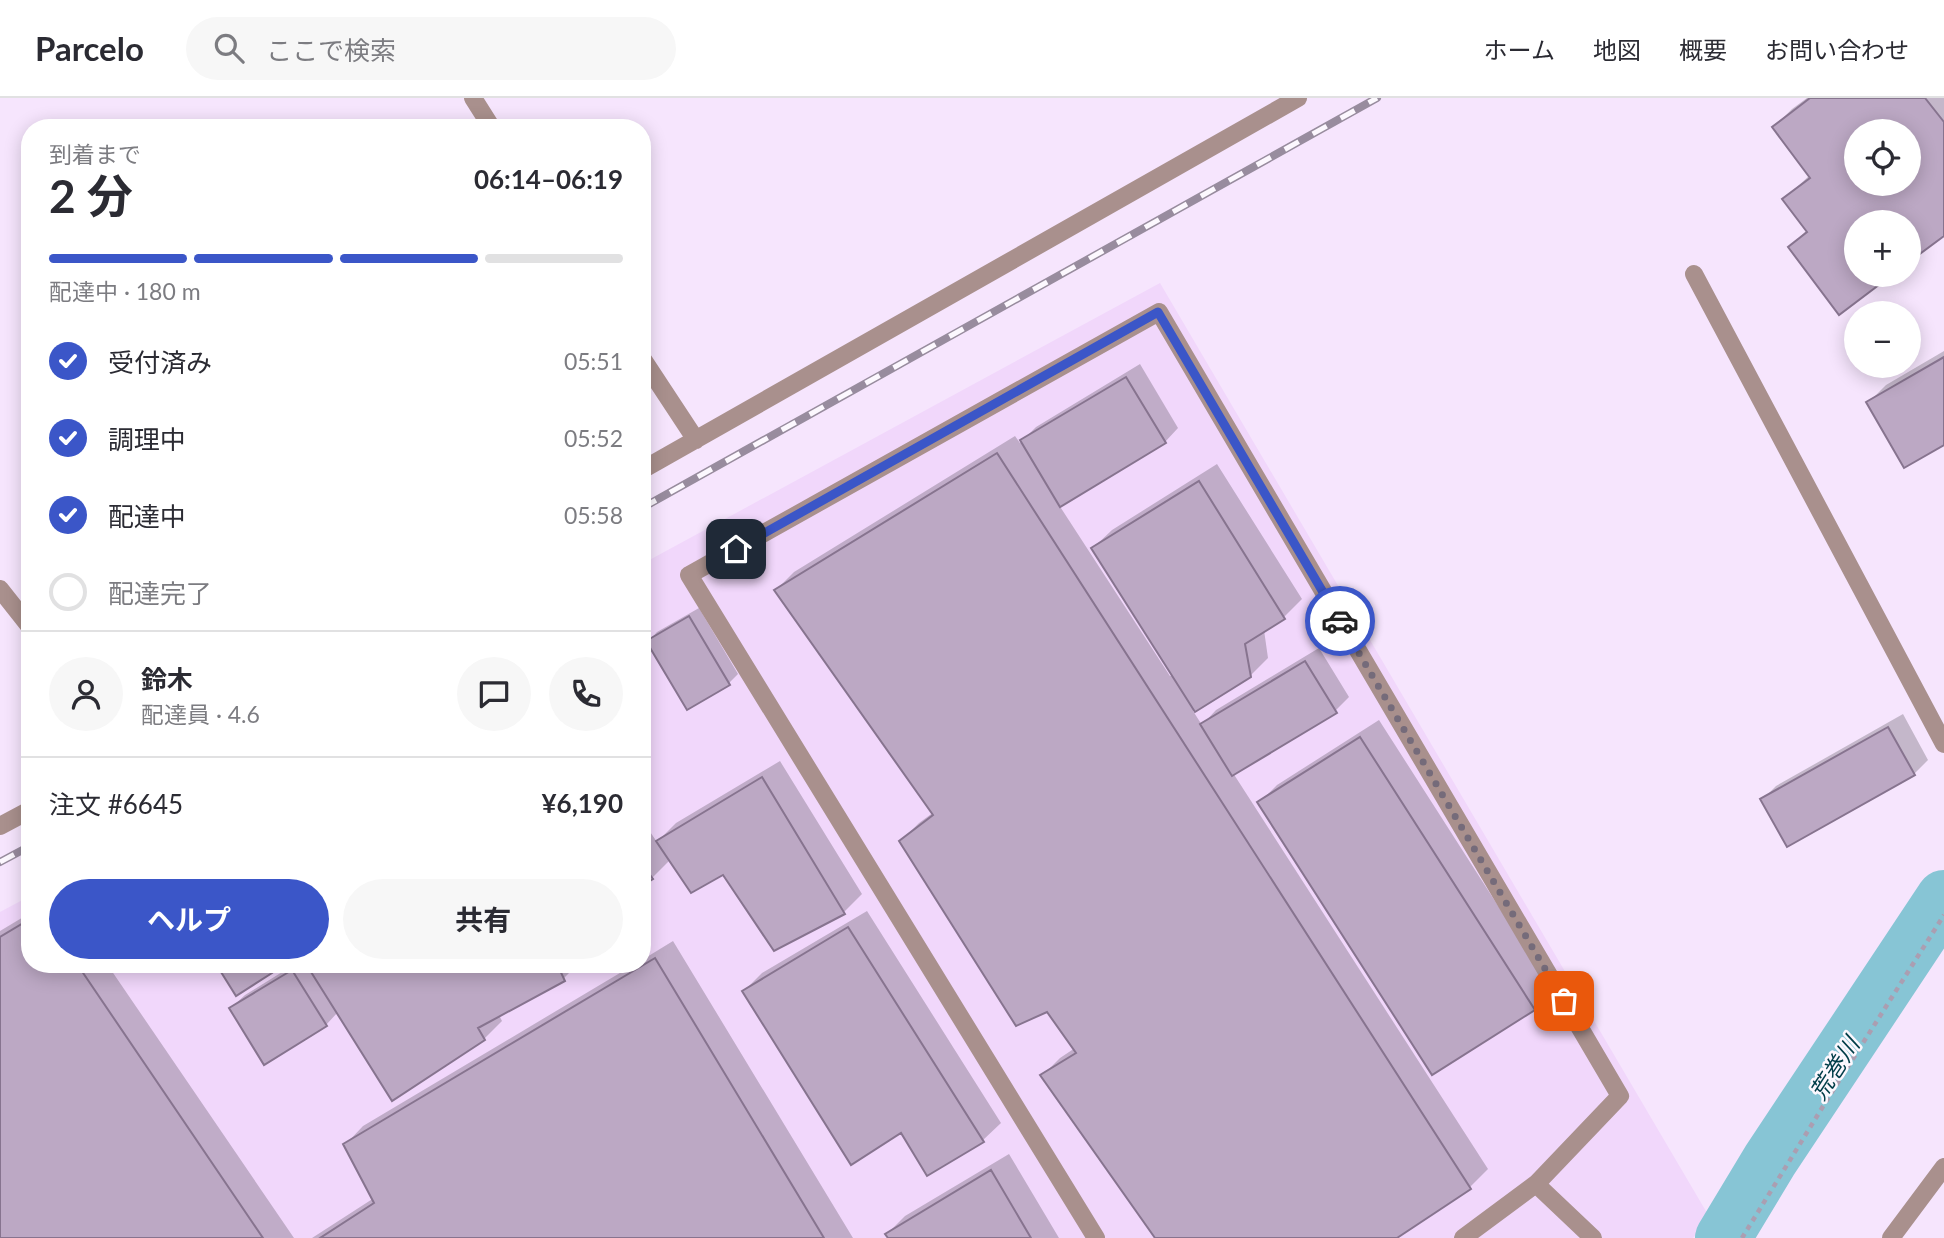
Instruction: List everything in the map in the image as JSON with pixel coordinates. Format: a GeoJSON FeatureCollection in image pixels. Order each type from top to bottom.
{"type":"FeatureCollection","features":[{"type":"Feature","properties":{"kind":"street"},"geometry":{"type":"LineString","coordinates":[[472,98],[486,119]]}},
{"type":"Feature","properties":{"kind":"street"},"geometry":{"type":"LineString","coordinates":[[651,465],[1287,100]]}},
{"type":"Feature","properties":{"kind":"street"},"geometry":{"type":"LineString","coordinates":[[1694,274],[1944,744]]}},
{"type":"Feature","properties":{"kind":"street"},"geometry":{"type":"LineString","coordinates":[[1096,1238],[689,575],[1158,312],[1620,1096],[1537,1183],[1463,1238]]}},
{"type":"Feature","properties":{"kind":"street"},"geometry":{"type":"LineString","coordinates":[[651,372],[696,440]]}},
{"type":"Feature","properties":{"kind":"street"},"geometry":{"type":"LineString","coordinates":[[0,589],[21,616]]}},
{"type":"Feature","properties":{"kind":"street"},"geometry":{"type":"LineString","coordinates":[[0,826],[21,815]]}},
{"type":"Feature","properties":{"kind":"street"},"geometry":{"type":"LineString","coordinates":[[1891,1238],[1944,1167]]}},
{"type":"Feature","properties":{"kind":"street"},"geometry":{"type":"LineString","coordinates":[[1537,1183],[1593,1238]]}},
{"type":"Feature","properties":{"kind":"path"},"geometry":{"type":"LineString","coordinates":[[1742,1238],[1944,915]]}},
{"type":"Feature","properties":{"kind":"shaded area"},"geometry":{"type":"Polygon","coordinates":[[[1160,283],[1710,1218],[1693,1238],[0,1238],[0,912],[21,901],[21,973],[651,973],[651,559],[1160,283]]]}},
{"type":"Feature","properties":{"kind":"building"},"geometry":{"type":"Polygon","coordinates":[[[1810,98],[1925,98],[1944,122],[1944,236],[1921,253],[1921,210],[1844,210],[1844,287],[1876,287],[1858,301],[1844,301],[1844,311],[1839,315],[1788,247],[1807,232],[1782,199],[1810,178],[1772,127],[1810,98]]]}},
{"type":"Feature","properties":{"kind":"building"},"geometry":{"type":"Polygon","coordinates":[[[1944,357],[1944,445],[1904,468],[1866,402],[1908,378],[1921,378],[1921,370],[1944,357]]]}},
{"type":"Feature","properties":{"kind":"building"},"geometry":{"type":"Polygon","coordinates":[[[1126,377],[1166,443],[1060,507],[1020,440],[1126,377]]]}},
{"type":"Feature","properties":{"kind":"building"},"geometry":{"type":"Polygon","coordinates":[[[997,453],[1471,1189],[1397,1238],[1155,1238],[1040,1075],[1076,1053],[1047,1012],[1016,1026],[899,841],[933,815],[774,590],[997,453]]]}},
{"type":"Feature","properties":{"kind":"building"},"geometry":{"type":"Polygon","coordinates":[[[1199,481],[1285,619],[1245,644],[1251,677],[1195,712],[1091,548],[1199,481]]]}},
{"type":"Feature","properties":{"kind":"building"},"geometry":{"type":"Polygon","coordinates":[[[689,616],[730,685],[687,710],[651,649],[651,638],[689,616]]]}},
{"type":"Feature","properties":{"kind":"building"},"geometry":{"type":"Polygon","coordinates":[[[1305,661],[1337,713],[1232,776],[1200,724],[1305,661]]]}},
{"type":"Feature","properties":{"kind":"building"},"geometry":{"type":"Polygon","coordinates":[[[1888,727],[1915,775],[1787,847],[1760,799],[1888,727]]]}},
{"type":"Feature","properties":{"kind":"building"},"geometry":{"type":"Polygon","coordinates":[[[1360,737],[1535,1010],[1432,1075],[1257,802],[1360,737]]]}},
{"type":"Feature","properties":{"kind":"building"},"geometry":{"type":"Polygon","coordinates":[[[762,777],[845,914],[774,951],[723,875],[691,893],[656,841],[762,777]]]}},
{"type":"Feature","properties":{"kind":"building"},"geometry":{"type":"Polygon","coordinates":[[[21,924],[21,973],[83,973],[263,1238],[0,1238],[0,937],[21,924]]]}},
{"type":"Feature","properties":{"kind":"building"},"geometry":{"type":"Polygon","coordinates":[[[848,927],[984,1142],[927,1176],[901,1133],[851,1165],[742,991],[848,927]]]}},
{"type":"Feature","properties":{"kind":"building"},"geometry":{"type":"Polygon","coordinates":[[[655,958],[824,1238],[320,1238],[374,1203],[343,1144],[630,973],[651,973],[651,960],[655,958]]]}},
{"type":"Feature","properties":{"kind":"building"},"geometry":{"type":"Polygon","coordinates":[[[222,973],[272,973],[236,996],[222,973]]]}},
{"type":"Feature","properties":{"kind":"building"},"geometry":{"type":"Polygon","coordinates":[[[287,973],[294,973],[327,1026],[264,1065],[229,1008],[287,973]]]}},
{"type":"Feature","properties":{"kind":"building"},"geometry":{"type":"Polygon","coordinates":[[[312,973],[561,973],[565,981],[478,1028],[485,1040],[392,1101],[312,973]]]}},
{"type":"Feature","properties":{"kind":"building"},"geometry":{"type":"Polygon","coordinates":[[[991,1170],[1031,1238],[888,1238],[885,1234],[991,1170]]]}},
{"type":"Feature","properties":{"kind":"waterway","name":"荒巻川"},"geometry":{"type":"LineString","coordinates":[[1723,1238],[1770,1160],[1944,898]]}},
{"type":"Feature","properties":{"kind":"railway"},"geometry":{"type":"LineString","coordinates":[[651,503],[1377,98]]}},
{"type":"Feature","properties":{"kind":"railway"},"geometry":{"type":"LineString","coordinates":[[0,862],[21,851]]}},
{"type":"Feature","properties":{"kind":"way so far"},"geometry":{"type":"LineString","coordinates":[[1340,621],[1564,1001]]}},
{"type":"Feature","properties":{"kind":"route"},"geometry":{"type":"LineString","coordinates":[[736,549],[1158,312],[1340,621]]}}]}
